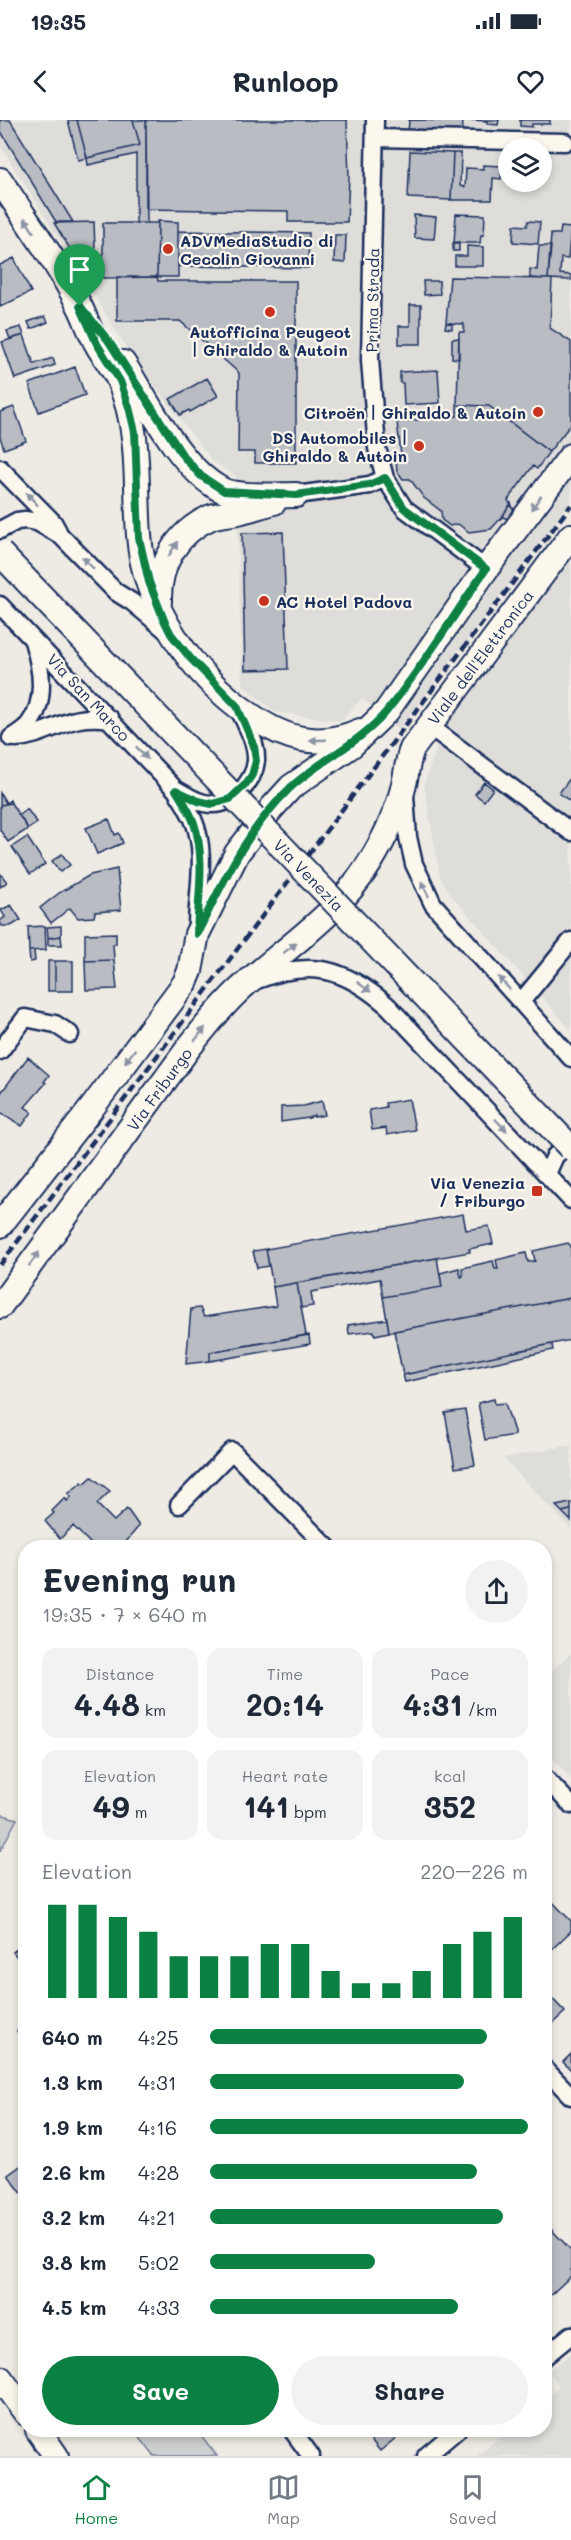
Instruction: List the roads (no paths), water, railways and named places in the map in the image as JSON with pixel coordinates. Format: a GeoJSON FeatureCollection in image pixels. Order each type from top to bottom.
{"type":"FeatureCollection","features":[{"type":"Feature","properties":{"kind":"street","name":"Prima Strada"},"geometry":{"type":"LineString","coordinates":[[375,120],[370,360],[377,448],[385,478],[404,508],[486,569]]}},
{"type":"Feature","properties":{"kind":"street"},"geometry":{"type":"LineString","coordinates":[[376,138],[565,142]]}},
{"type":"Feature","properties":{"kind":"street"},"geometry":{"type":"LineString","coordinates":[[0,180],[80,306],[108,340],[183,456],[201,476],[224,491],[296,495]]}},
{"type":"Feature","properties":{"kind":"street"},"geometry":{"type":"LineString","coordinates":[[80,306],[97,344],[120,381],[129,407],[135,432],[139,538],[149,582],[171,634]]}},
{"type":"Feature","properties":{"kind":"street"},"geometry":{"type":"LineString","coordinates":[[0,1225],[91,1109],[184,983],[190,971],[197,934],[237,853],[291,787],[352,744],[373,725],[409,681],[486,569],[571,456]]}},
{"type":"Feature","properties":{"kind":"street","name":"Via San Marco"},"geometry":{"type":"LineString","coordinates":[[0,468],[53,522],[60,535]]}},
{"type":"Feature","properties":{"kind":"street"},"geometry":{"type":"LineString","coordinates":[[159,605],[158,591],[166,561],[174,544],[189,530],[213,516],[238,512],[296,495],[369,485],[385,478]]}},
{"type":"Feature","properties":{"kind":"street","name":"Via San Marco"},"geometry":{"type":"LineString","coordinates":[[0,530],[25,520],[37,522],[60,535],[116,592],[171,634],[207,678],[237,706],[284,736],[306,740],[347,737],[373,725]]}},
{"type":"Feature","properties":{"kind":"street","name":"Viale dell'Elettronica"},"geometry":{"type":"LineString","coordinates":[[345,896],[378,850],[404,784],[408,758],[428,725],[571,536]]}},
{"type":"Feature","properties":{"kind":"street","name":"Via Venezia"},"geometry":{"type":"LineString","coordinates":[[0,553],[571,1149]]}},
{"type":"Feature","properties":{"kind":"street","name":"Via San Marco"},"geometry":{"type":"LineString","coordinates":[[0,605],[176,790],[193,820],[197,834],[201,870],[197,934]]}},
{"type":"Feature","properties":{"kind":"street"},"geometry":{"type":"LineString","coordinates":[[5,740],[28,725],[35,715],[41,694],[39,659],[31,636]]}},
{"type":"Feature","properties":{"kind":"street","name":"Via San Marco"},"geometry":{"type":"LineString","coordinates":[[176,790],[198,801],[215,804],[230,799],[245,785],[252,775],[256,761],[249,732],[237,706]]}},
{"type":"Feature","properties":{"kind":"street"},"geometry":{"type":"LineString","coordinates":[[5,740],[24,738],[79,717],[93,716],[110,719]]}},
{"type":"Feature","properties":{"kind":"street"},"geometry":{"type":"LineString","coordinates":[[428,725],[571,832]]}},
{"type":"Feature","properties":{"kind":"street"},"geometry":{"type":"LineString","coordinates":[[404,784],[408,837],[414,864],[433,904],[571,1058]]}},
{"type":"Feature","properties":{"kind":"street","name":"Via Friburgo"},"geometry":{"type":"LineString","coordinates":[[0,1306],[190,1046],[222,1007],[300,940],[345,896]]}},
{"type":"Feature","properties":{"kind":"street"},"geometry":{"type":"LineString","coordinates":[[521,1002],[571,941]]}},
{"type":"Feature","properties":{"kind":"street"},"geometry":{"type":"LineString","coordinates":[[245,985],[280,971],[310,970],[328,971],[364,985],[395,1013],[571,1200]]}},
{"type":"Feature","properties":{"kind":"street"},"geometry":{"type":"LineString","coordinates":[[0,1051],[25,1018],[55,1024],[70,1034]]}},
{"type":"Feature","properties":{"kind":"street"},"geometry":{"type":"LineString","coordinates":[[548,1174],[555,1156],[571,1141]]}},
{"type":"Feature","properties":{"kind":"street"},"geometry":{"type":"LineString","coordinates":[[179,1504],[232,1451],[320,1540]]}},
{"type":"Feature","properties":{"kind":"street"},"geometry":{"type":"LineString","coordinates":[[552,1785],[571,1805]]}},
{"type":"Feature","properties":{"kind":"street"},"geometry":{"type":"LineString","coordinates":[[552,2076],[571,2096]]}},
{"type":"Feature","properties":{"kind":"street"},"geometry":{"type":"LineString","coordinates":[[552,2350],[571,2335]]}},
{"type":"Feature","properties":{"kind":"street"},"geometry":{"type":"LineString","coordinates":[[0,2378],[18,2402]]}},
{"type":"Feature","properties":{"kind":"street"},"geometry":{"type":"LineString","coordinates":[[43,2437],[56,2456]]}},
{"type":"Feature","properties":{"kind":"street"},"geometry":{"type":"LineString","coordinates":[[297,2437],[311,2456]]}},
{"type":"Feature","properties":{"kind":"street"},"geometry":{"type":"LineString","coordinates":[[426,2456],[449,2437]]}},
{"type":"Feature","properties":{"kind":"railway"},"geometry":{"type":"LineString","coordinates":[[0,1265],[571,505]]}},
{"type":"Feature","properties":{"kind":"place","name":"ADVMediaStudio di Cecolin Giovanni"},"geometry":{"type":"Point","coordinates":[168,249]}},
{"type":"Feature","properties":{"kind":"place","name":"Autofficina Peugeot | Ghiraldo & Autoin"},"geometry":{"type":"Point","coordinates":[270,312]}},
{"type":"Feature","properties":{"kind":"place","name":"Citroën | Ghiraldo & Autoin"},"geometry":{"type":"Point","coordinates":[538,412]}},
{"type":"Feature","properties":{"kind":"place","name":"DS Automobiles | Ghiraldo & Autoin"},"geometry":{"type":"Point","coordinates":[419,446]}},
{"type":"Feature","properties":{"kind":"place","name":"AC Hotel Padova"},"geometry":{"type":"Point","coordinates":[264,601]}},
{"type":"Feature","properties":{"kind":"place","name":"Via Venezia / Friburgo"},"geometry":{"type":"Point","coordinates":[537,1191]}}]}
